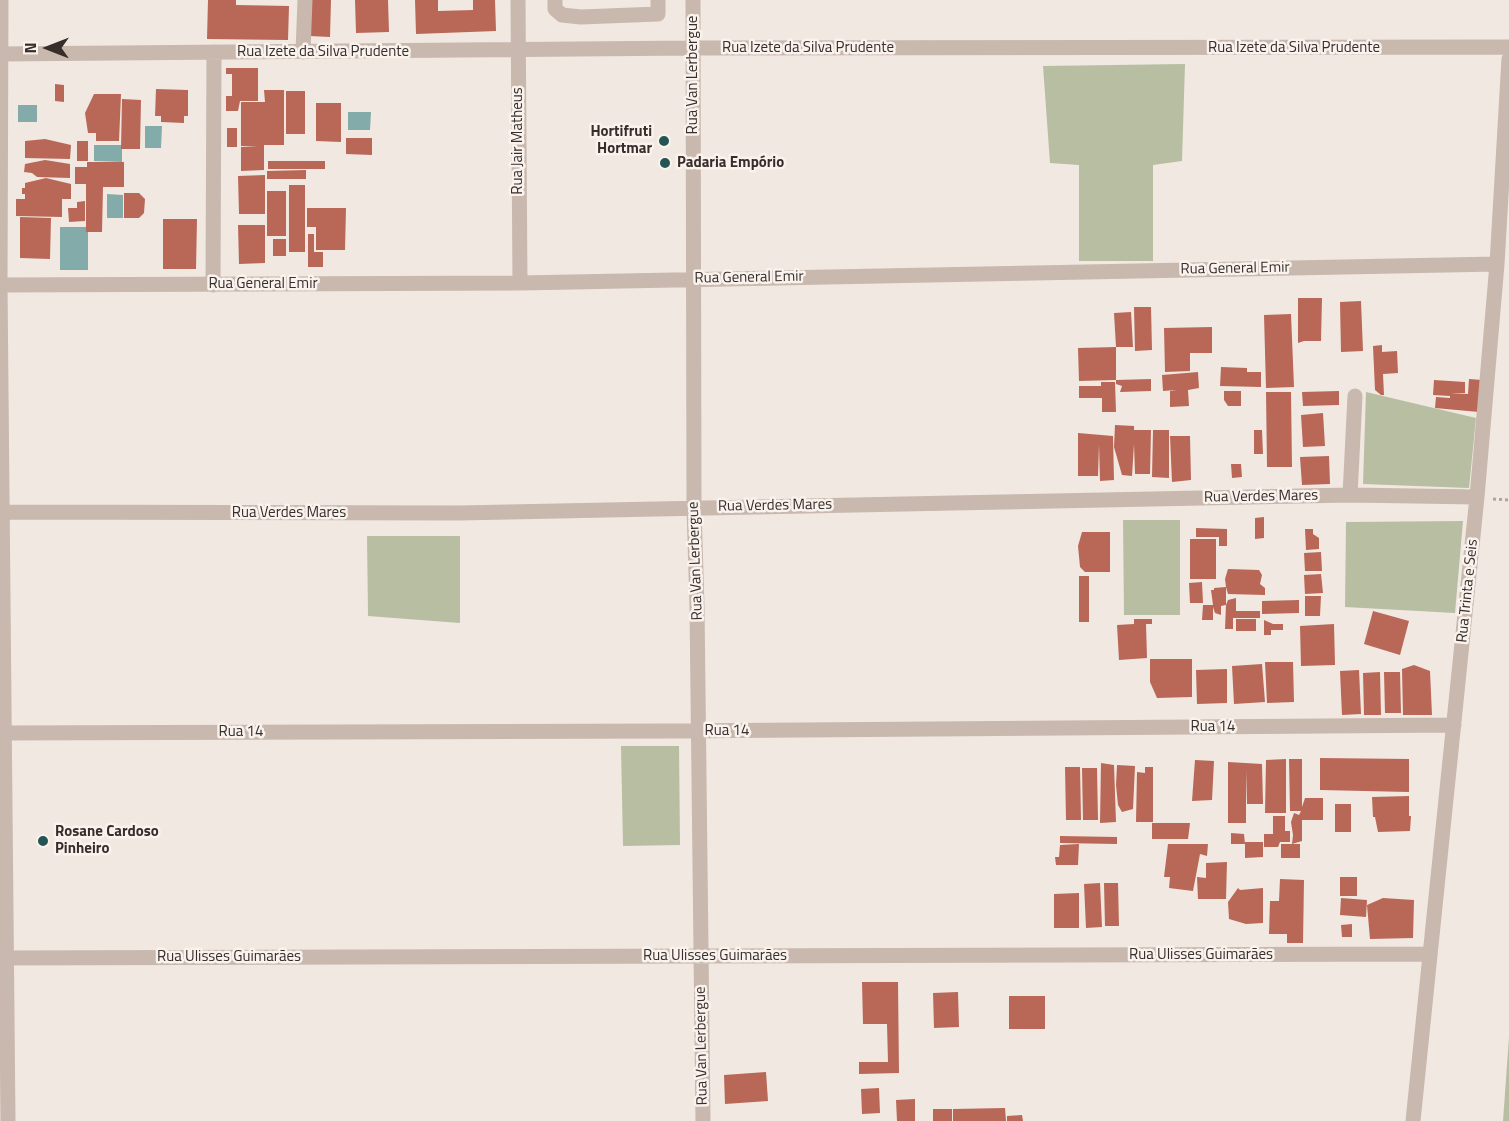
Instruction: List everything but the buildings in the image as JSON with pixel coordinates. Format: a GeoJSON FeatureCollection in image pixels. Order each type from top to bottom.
{"type":"FeatureCollection","features":[{"type":"Feature","properties":{"kind":"street"},"geometry":{"type":"LineString","coordinates":[[1,0],[3,958],[8,1121]]}},
{"type":"Feature","properties":{"kind":"street"},"geometry":{"type":"LineString","coordinates":[[303,52],[305,0]]}},
{"type":"Feature","properties":{"kind":"street","name":"Rua Jair Matheus"},"geometry":{"type":"LineString","coordinates":[[518,0],[520,283]]}},
{"type":"Feature","properties":{"kind":"street"},"geometry":{"type":"LineString","coordinates":[[555,0],[555,9],[562,15],[581,17],[658,14],[658,0]]}},
{"type":"Feature","properties":{"kind":"street","name":"Rua Van Lerbergue"},"geometry":{"type":"LineString","coordinates":[[693,0],[694,508],[703,1121]]}},
{"type":"Feature","properties":{"kind":"street","name":"Rua Izete da Silva Prudente"},"geometry":{"type":"LineString","coordinates":[[1,54],[693,48],[1509,47]]}},
{"type":"Feature","properties":{"kind":"street"},"geometry":{"type":"LineString","coordinates":[[213,285],[214,52]]}},
{"type":"Feature","properties":{"kind":"street","name":"Rua Trinta e Seis"},"geometry":{"type":"LineString","coordinates":[[1413,1121],[1478,497],[1497,264],[1509,59]]}},
{"type":"Feature","properties":{"kind":"street","name":"Rua General Emir"},"geometry":{"type":"LineString","coordinates":[[0,285],[520,283],[1497,264]]}},
{"type":"Feature","properties":{"kind":"street"},"geometry":{"type":"LineString","coordinates":[[1350,495],[1354,396]]}},
{"type":"Feature","properties":{"kind":"street","name":"Rua Verdes Mares"},"geometry":{"type":"LineString","coordinates":[[2,512],[459,513],[1350,495],[1478,497]]}},
{"type":"Feature","properties":{"kind":"street","name":"Rua 14"},"geometry":{"type":"LineString","coordinates":[[2,733],[698,731],[1455,725]]}},
{"type":"Feature","properties":{"kind":"street","name":"Rua Ulisses Guimarães"},"geometry":{"type":"LineString","coordinates":[[3,958],[1429,954]]}},
{"type":"Feature","properties":{"kind":"green space"},"geometry":{"type":"Polygon","coordinates":[[[1185,64],[1182,161],[1153,165],[1153,261],[1079,261],[1079,165],[1050,163],[1043,66],[1185,64]]]}},
{"type":"Feature","properties":{"kind":"green space"},"geometry":{"type":"Polygon","coordinates":[[[1366,392],[1476,418],[1469,488],[1363,484],[1366,392]]]}},
{"type":"Feature","properties":{"kind":"green space"},"geometry":{"type":"Polygon","coordinates":[[[1123,520],[1180,520],[1180,615],[1124,615],[1123,520]]]}},
{"type":"Feature","properties":{"kind":"green space"},"geometry":{"type":"Polygon","coordinates":[[[1463,521],[1455,613],[1345,607],[1346,522],[1463,521]]]}},
{"type":"Feature","properties":{"kind":"green space"},"geometry":{"type":"Polygon","coordinates":[[[367,536],[460,536],[460,623],[368,616],[367,536]]]}},
{"type":"Feature","properties":{"kind":"green space"},"geometry":{"type":"Polygon","coordinates":[[[621,746],[679,746],[680,845],[623,846],[621,746]]]}},
{"type":"Feature","properties":{"kind":"green space"},"geometry":{"type":"Polygon","coordinates":[[[1509,1037],[1509,1121],[1503,1121],[1509,1037]]]}},
{"type":"Feature","properties":{"kind":"water"},"geometry":{"type":"Polygon","coordinates":[[[18,105],[37,105],[37,122],[18,122],[18,105]]]}},
{"type":"Feature","properties":{"kind":"water"},"geometry":{"type":"Polygon","coordinates":[[[348,112],[371,112],[370,130],[348,130],[348,112]]]}},
{"type":"Feature","properties":{"kind":"water"},"geometry":{"type":"Polygon","coordinates":[[[145,126],[162,126],[161,148],[145,148],[145,126]]]}},
{"type":"Feature","properties":{"kind":"water"},"geometry":{"type":"Polygon","coordinates":[[[94,145],[122,145],[122,162],[94,161],[94,145]]]}},
{"type":"Feature","properties":{"kind":"water"},"geometry":{"type":"Polygon","coordinates":[[[107,194],[123,195],[123,218],[107,218],[107,194]]]}},
{"type":"Feature","properties":{"kind":"water"},"geometry":{"type":"Polygon","coordinates":[[[60,227],[86,227],[88,270],[60,270],[60,227]]]}},
{"type":"Feature","properties":{"kind":"place","name":"Hortifruti Hortmar"},"geometry":{"type":"Point","coordinates":[664,141]}},
{"type":"Feature","properties":{"kind":"place","name":"Padaria Empório"},"geometry":{"type":"Point","coordinates":[665,163]}},
{"type":"Feature","properties":{"kind":"place","name":"Rosane Cardoso Pinheiro"},"geometry":{"type":"Point","coordinates":[43,841]}}]}
